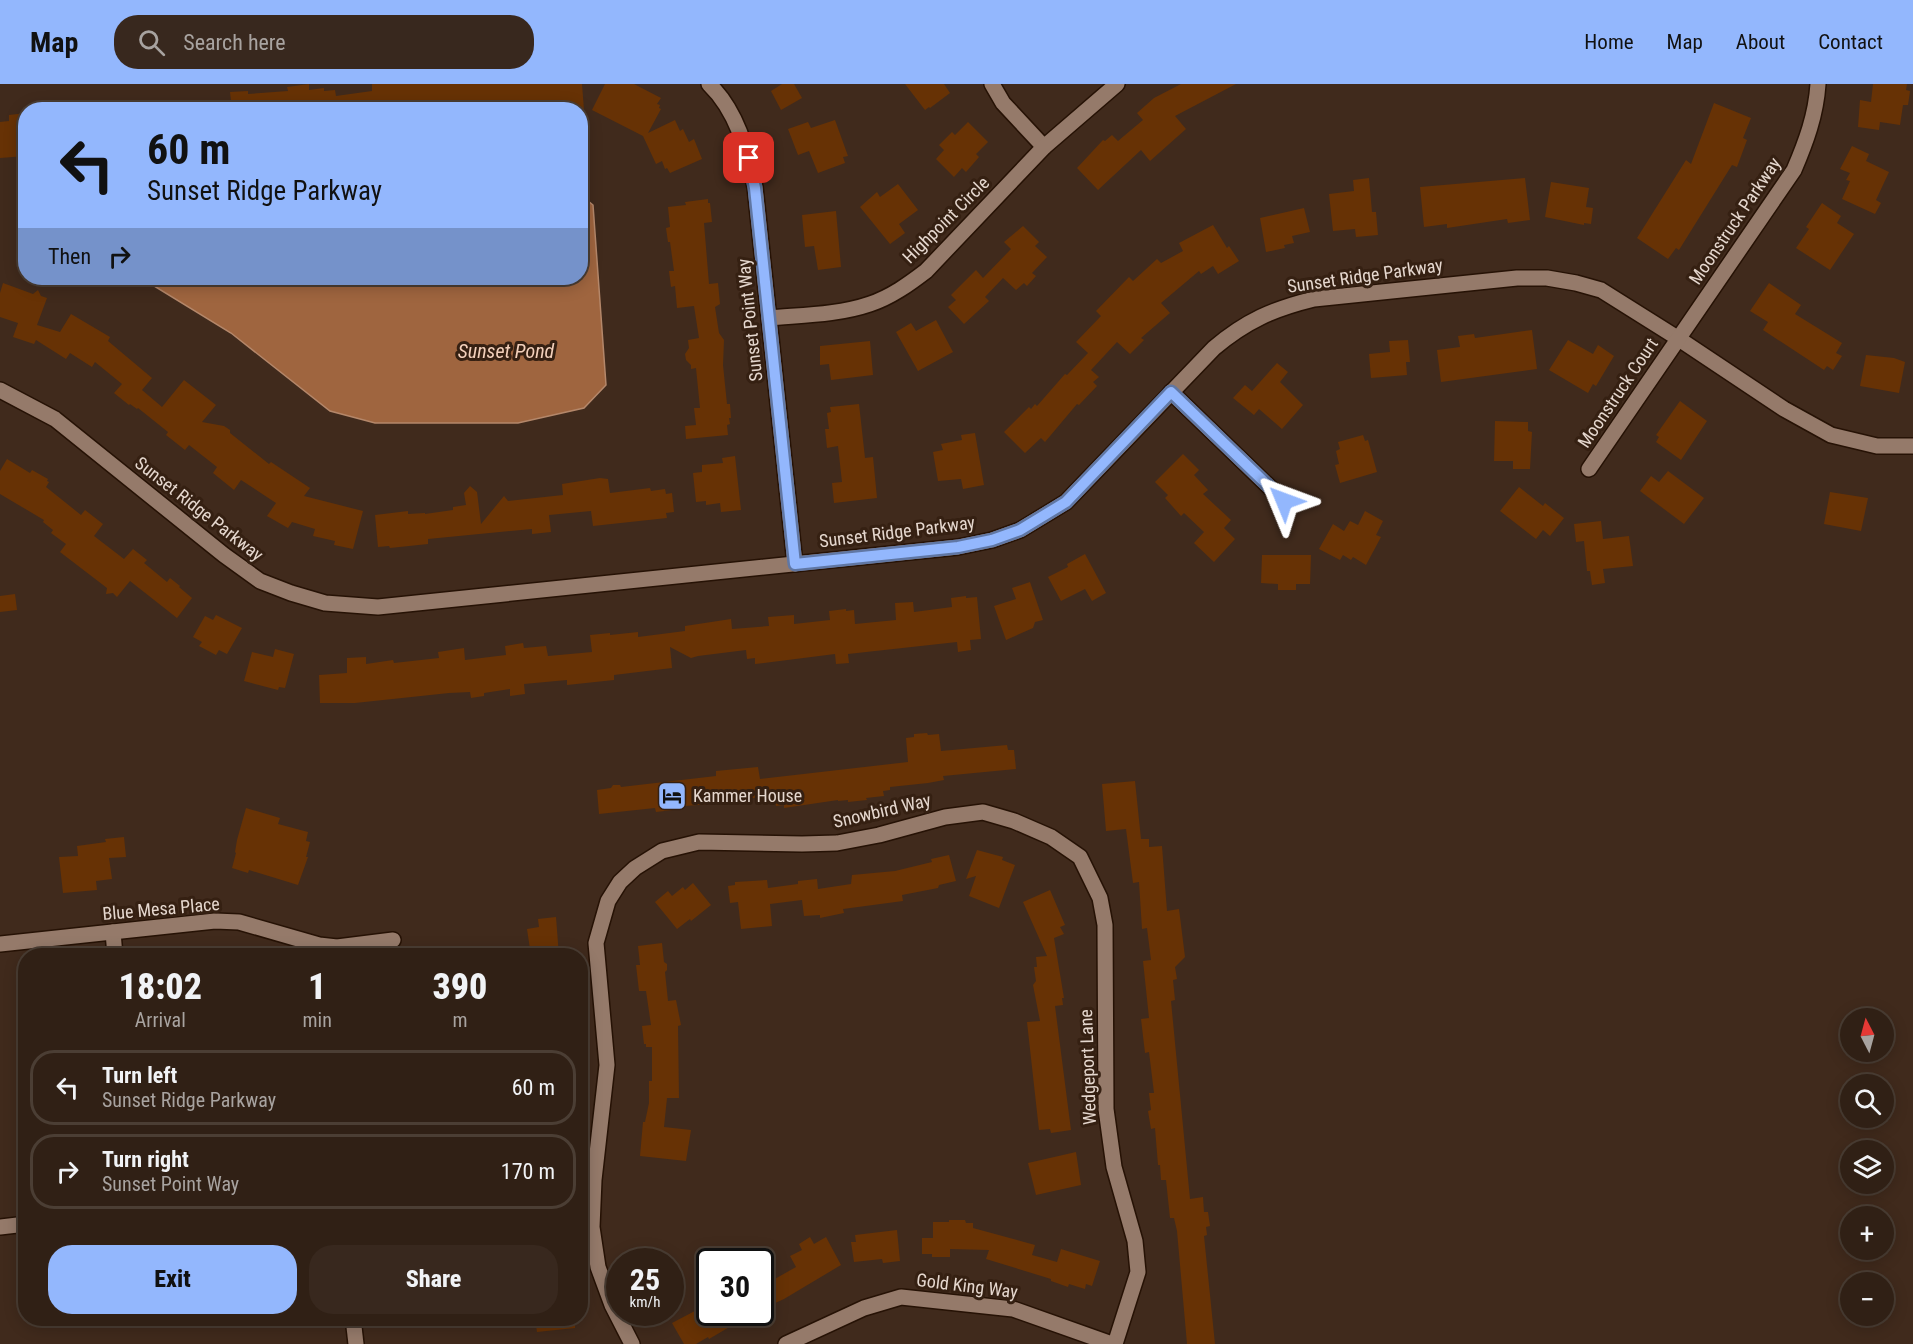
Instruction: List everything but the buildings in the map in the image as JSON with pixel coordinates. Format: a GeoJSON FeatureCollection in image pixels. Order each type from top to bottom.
{"type":"FeatureCollection","features":[{"type":"Feature","properties":{"kind":"street","name":"Sunset Point Way"},"geometry":{"type":"LineString","coordinates":[[709,84],[731,112],[749,158],[755,188],[795,564]]}},
{"type":"Feature","properties":{"kind":"street"},"geometry":{"type":"LineString","coordinates":[[992,84],[1003,103],[1044,147]]}},
{"type":"Feature","properties":{"kind":"street","name":"Highpoint Circle"},"geometry":{"type":"LineString","coordinates":[[769,318],[848,310],[872,304],[902,289],[926,271],[1044,147],[1117,84]]}},
{"type":"Feature","properties":{"kind":"street","name":"Moonstruck Parkway"},"geometry":{"type":"LineString","coordinates":[[1678,339],[1794,170],[1816,109],[1818,84]]}},
{"type":"Feature","properties":{"kind":"street","name":"Sunset Ridge Parkway"},"geometry":{"type":"LineString","coordinates":[[0,390],[55,419],[224,555],[260,581],[325,603],[378,607],[958,547],[992,540],[1020,530],[1066,502],[1214,348],[1233,332],[1257,317],[1282,307],[1314,299],[1517,278],[1546,278],[1576,283],[1601,290],[1784,409],[1831,435],[1876,446],[1913,446]]}},
{"type":"Feature","properties":{"kind":"street","name":"Moonstruck Court"},"geometry":{"type":"LineString","coordinates":[[1589,469],[1678,339]]}},
{"type":"Feature","properties":{"kind":"street"},"geometry":{"type":"LineString","coordinates":[[1171,392],[1284,501]]}},
{"type":"Feature","properties":{"kind":"street","name":"Snowbird Way"},"geometry":{"type":"LineString","coordinates":[[632,1344],[612,1305],[598,1267],[592,1227],[594,1180],[607,1065],[596,944],[608,901],[620,882],[635,868],[662,851],[699,842],[837,843],[879,835],[945,817],[983,812],[1014,821],[1051,837]]}},
{"type":"Feature","properties":{"kind":"street","name":"Wedgeport Lane"},"geometry":{"type":"LineString","coordinates":[[1051,837],[1080,857],[1100,898],[1105,925],[1106,1109],[1114,1167],[1135,1241],[1138,1272],[1113,1344]]}},
{"type":"Feature","properties":{"kind":"street","name":"Blue Mesa Place"},"geometry":{"type":"LineString","coordinates":[[0,944],[223,921],[239,922],[319,945],[337,947],[393,940]]}},
{"type":"Feature","properties":{"kind":"street"},"geometry":{"type":"LineString","coordinates":[[113,932],[114,948]]}},
{"type":"Feature","properties":{"kind":"street"},"geometry":{"type":"LineString","coordinates":[[0,1227],[18,1225]]}},
{"type":"Feature","properties":{"kind":"street","name":"Gold King Way"},"geometry":{"type":"LineString","coordinates":[[786,1344],[864,1308],[901,1297],[1013,1309],[1113,1344]]}},
{"type":"Feature","properties":{"kind":"street"},"geometry":{"type":"LineString","coordinates":[[354,1326],[356,1344]]}},
{"type":"Feature","properties":{"kind":"water","name":"Sunset Pond"},"geometry":{"type":"Polygon","coordinates":[[[588,201],[593,205],[606,385],[584,408],[518,423],[375,423],[330,411],[231,333],[152,285],[588,285],[588,201]]]}},
{"type":"Feature","properties":{"kind":"place","name":"Kammer House"},"geometry":{"type":"Point","coordinates":[672,796]}},
{"type":"Feature","properties":{"kind":"route"},"geometry":{"type":"LineString","coordinates":[[749,158],[755,188],[795,564],[958,547],[992,540],[1020,530],[1066,502],[1171,392],[1284,501]]}}]}
